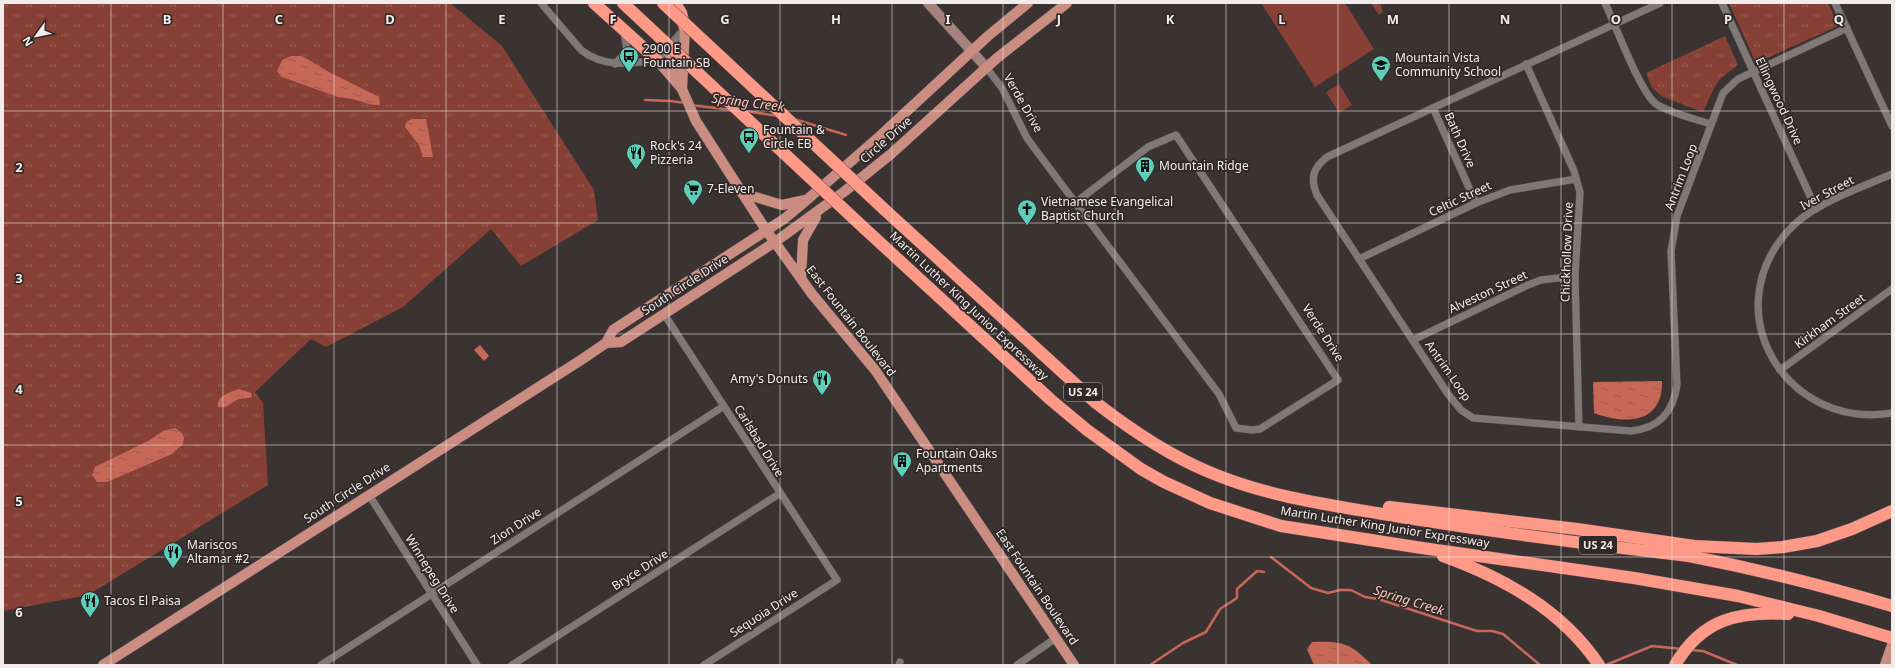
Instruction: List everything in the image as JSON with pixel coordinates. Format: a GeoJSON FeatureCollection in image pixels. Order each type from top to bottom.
{"type":"FeatureCollection","features":[{"type":"Feature","properties":{"kind":"highway"},"geometry":{"type":"LineString","coordinates":[[594,3],[624,32],[657,60]]}},
{"type":"Feature","properties":{"kind":"highway","name":"Martin Luther King Junior Expressway"},"geometry":{"type":"LineString","coordinates":[[623,3],[864,228],[1068,415],[1122,457],[1164,482],[1210,503],[1281,526],[1656,582],[1738,596],[1819,616],[1892,638]]}},
{"type":"Feature","properties":{"kind":"highway","name":"Martin Luther King Junior Expressway"},"geometry":{"type":"LineString","coordinates":[[663,3],[1070,381],[1121,422],[1167,452],[1215,475],[1276,494],[1324,504],[1450,524],[1689,556],[1774,574],[1892,606]]}},
{"type":"Feature","properties":{"kind":"highway"},"geometry":{"type":"LineString","coordinates":[[675,3],[681,13],[685,28]]}},
{"type":"Feature","properties":{"kind":"highway"},"geometry":{"type":"LineString","coordinates":[[1324,504],[1379,506],[1577,529],[1694,546],[1757,549],[1783,547],[1817,541],[1852,529],[1892,511]]}},
{"type":"Feature","properties":{"kind":"highway"},"geometry":{"type":"LineString","coordinates":[[1422,548],[1475,567],[1516,587],[1563,624],[1599,665]]}},
{"type":"Feature","properties":{"kind":"highway"},"geometry":{"type":"LineString","coordinates":[[1675,665],[1688,645],[1700,634],[1714,625],[1736,616],[1766,613],[1819,616]]}},
{"type":"Feature","properties":{"kind":"main road","name":"Circle Drive"},"geometry":{"type":"LineString","coordinates":[[766,230],[784,219],[810,198],[988,36],[1028,3]]}},
{"type":"Feature","properties":{"kind":"main road","name":"Circle Drive"},"geometry":{"type":"LineString","coordinates":[[775,242],[820,210],[890,154],[986,67],[1067,3]]}},
{"type":"Feature","properties":{"kind":"main road","name":"East Fountain Boulevard"},"geometry":{"type":"LineString","coordinates":[[685,28],[682,84],[696,121],[766,230],[801,278],[875,370],[1074,665]]}},
{"type":"Feature","properties":{"kind":"main road"},"geometry":{"type":"LineString","coordinates":[[667,49],[682,84]]}},
{"type":"Feature","properties":{"kind":"main road","name":"East Fountain Boulevard"},"geometry":{"type":"LineString","coordinates":[[657,60],[682,84]]}},
{"type":"Feature","properties":{"kind":"main road"},"geometry":{"type":"LineString","coordinates":[[742,193],[782,205],[810,198]]}},
{"type":"Feature","properties":{"kind":"main road"},"geometry":{"type":"LineString","coordinates":[[801,278],[803,240],[811,223],[820,210]]}},
{"type":"Feature","properties":{"kind":"main road","name":"South Circle Drive"},"geometry":{"type":"LineString","coordinates":[[606,343],[613,330],[766,230]]}},
{"type":"Feature","properties":{"kind":"main road","name":"South Circle Drive"},"geometry":{"type":"LineString","coordinates":[[103,665],[606,343],[621,342],[775,242]]}},
{"type":"Feature","properties":{"kind":"main road"},"geometry":{"type":"LineString","coordinates":[[1885,665],[1892,645]]}},
{"type":"Feature","properties":{"kind":"street"},"geometry":{"type":"LineString","coordinates":[[541,3],[581,50],[596,59],[615,64],[632,64],[657,60],[685,28]]}},
{"type":"Feature","properties":{"kind":"street","name":"Verde Drive"},"geometry":{"type":"LineString","coordinates":[[928,3],[986,67],[1002,88],[1027,138],[1075,203],[1219,394],[1236,428],[1252,430],[1260,428],[1338,380],[1176,135],[1148,147],[1075,203]]}},
{"type":"Feature","properties":{"kind":"street"},"geometry":{"type":"LineString","coordinates":[[1605,3],[1642,85],[1651,99],[1666,108],[1711,124]]}},
{"type":"Feature","properties":{"kind":"street","name":"Antrim Loop"},"geometry":{"type":"LineString","coordinates":[[1660,3],[1327,157],[1318,164],[1313,172],[1312,179],[1317,195],[1454,402],[1467,415],[1473,418],[1631,431],[1640,430],[1658,422],[1671,407],[1677,385],[1671,251],[1673,235],[1677,216],[1719,101],[1726,88],[1738,79],[1847,28]]}},
{"type":"Feature","properties":{"kind":"street","name":"Ellingwood Drive"},"geometry":{"type":"LineString","coordinates":[[1722,3],[1816,209]]}},
{"type":"Feature","properties":{"kind":"street"},"geometry":{"type":"LineString","coordinates":[[1835,3],[1892,126]]}},
{"type":"Feature","properties":{"kind":"street"},"geometry":{"type":"LineString","coordinates":[[615,64],[627,51],[624,32]]}},
{"type":"Feature","properties":{"kind":"street","name":"Chickhollow Drive"},"geometry":{"type":"LineString","coordinates":[[1526,64],[1574,171],[1580,201],[1575,276],[1580,427]]}},
{"type":"Feature","properties":{"kind":"street","name":"Bath Drive"},"geometry":{"type":"LineString","coordinates":[[1433,108],[1476,203]]}},
{"type":"Feature","properties":{"kind":"street","name":"Iver Street"},"geometry":{"type":"LineString","coordinates":[[1892,174],[1816,209],[1794,224],[1772,254],[1763,277],[1760,302],[1761,326],[1767,347],[1780,370],[1788,380],[1806,396],[1827,407],[1854,414],[1868,416],[1892,413]]}},
{"type":"Feature","properties":{"kind":"street","name":"Celtic Street"},"geometry":{"type":"LineString","coordinates":[[1359,259],[1476,203],[1510,190],[1576,179]]}},
{"type":"Feature","properties":{"kind":"street","name":"Alveston Street"},"geometry":{"type":"LineString","coordinates":[[1412,340],[1528,285],[1541,280],[1575,276]]}},
{"type":"Feature","properties":{"kind":"street","name":"Kirkham Street"},"geometry":{"type":"LineString","coordinates":[[1780,370],[1892,289]]}},
{"type":"Feature","properties":{"kind":"street","name":"Carlsbad Drive"},"geometry":{"type":"LineString","coordinates":[[664,314],[779,494],[837,580]]}},
{"type":"Feature","properties":{"kind":"street","name":"Zion Drive"},"geometry":{"type":"LineString","coordinates":[[321,665],[724,406]]}},
{"type":"Feature","properties":{"kind":"street","name":"Bryce Drive"},"geometry":{"type":"LineString","coordinates":[[512,665],[779,494]]}},
{"type":"Feature","properties":{"kind":"street","name":"Winnepeg Drive"},"geometry":{"type":"LineString","coordinates":[[369,495],[477,665]]}},
{"type":"Feature","properties":{"kind":"street","name":"Sequoia Drive"},"geometry":{"type":"LineString","coordinates":[[704,665],[837,580]]}},
{"type":"Feature","properties":{"kind":"street"},"geometry":{"type":"LineString","coordinates":[[1017,665],[1056,638]]}},
{"type":"Feature","properties":{"kind":"green space"},"geometry":{"type":"Polygon","coordinates":[[[3,3],[450,3],[502,46],[594,190],[598,220],[521,266],[491,229],[403,307],[326,347],[311,339],[255,392],[263,403],[268,485],[88,595],[3,611],[3,3]]]}},
{"type":"Feature","properties":{"kind":"green space"},"geometry":{"type":"Polygon","coordinates":[[[1261,3],[1345,3],[1374,49],[1315,87],[1261,3]]]}},
{"type":"Feature","properties":{"kind":"green space"},"geometry":{"type":"Polygon","coordinates":[[[1371,3],[1380,3],[1383,12],[1379,15],[1371,3]]]}},
{"type":"Feature","properties":{"kind":"green space"},"geometry":{"type":"Polygon","coordinates":[[[1729,3],[1828,3],[1838,26],[1756,63],[1729,3]]]}},
{"type":"Feature","properties":{"kind":"green space"},"geometry":{"type":"Polygon","coordinates":[[[1725,36],[1738,65],[1721,78],[1715,86],[1703,112],[1663,97],[1652,88],[1646,73],[1725,36]]]}},
{"type":"Feature","properties":{"kind":"green space"},"geometry":{"type":"Polygon","coordinates":[[[1339,84],[1352,105],[1339,113],[1326,92],[1339,84]]]}},
{"type":"Feature","properties":{"kind":"water"},"geometry":{"type":"Polygon","coordinates":[[[291,56],[302,56],[329,72],[379,97],[380,105],[373,105],[338,97],[282,77],[277,71],[282,60],[291,56]]]}},
{"type":"Feature","properties":{"kind":"water"},"geometry":{"type":"Polygon","coordinates":[[[412,119],[426,119],[433,157],[423,157],[419,145],[405,127],[406,122],[412,119]]]}},
{"type":"Feature","properties":{"kind":"water"},"geometry":{"type":"Polygon","coordinates":[[[480,345],[489,356],[484,361],[474,350],[480,345]]]}},
{"type":"Feature","properties":{"kind":"water"},"geometry":{"type":"Polygon","coordinates":[[[1662,381],[1661,395],[1656,406],[1649,413],[1640,418],[1618,419],[1594,413],[1593,382],[1662,381]]]}},
{"type":"Feature","properties":{"kind":"water"},"geometry":{"type":"Polygon","coordinates":[[[239,389],[251,393],[252,397],[239,399],[224,407],[218,407],[221,397],[239,389]]]}},
{"type":"Feature","properties":{"kind":"water"},"geometry":{"type":"Polygon","coordinates":[[[175,428],[182,433],[184,438],[183,444],[172,454],[107,482],[97,482],[92,475],[95,467],[150,440],[163,431],[175,428]]]}},
{"type":"Feature","properties":{"kind":"water"},"geometry":{"type":"Polygon","coordinates":[[[1312,642],[1331,642],[1345,645],[1358,652],[1372,665],[1314,665],[1307,649],[1312,642]]]}},
{"type":"Feature","properties":{"kind":"waterway","name":"Spring Creek"},"geometry":{"type":"LineString","coordinates":[[645,100],[685,103]]}},
{"type":"Feature","properties":{"kind":"waterway","name":"Spring Creek"},"geometry":{"type":"LineString","coordinates":[[691,105],[732,110]]}},
{"type":"Feature","properties":{"kind":"waterway","name":"Spring Creek"},"geometry":{"type":"LineString","coordinates":[[745,111],[778,116]]}},
{"type":"Feature","properties":{"kind":"waterway","name":"Spring Creek"},"geometry":{"type":"LineString","coordinates":[[794,119],[846,135]]}},
{"type":"Feature","properties":{"kind":"waterway","name":"Spring Creek"},"geometry":{"type":"LineString","coordinates":[[1271,557],[1311,588],[1328,593],[1340,590],[1351,590],[1365,597],[1378,599],[1477,631],[1492,631],[1503,634],[1540,665]]}},
{"type":"Feature","properties":{"kind":"waterway"},"geometry":{"type":"LineString","coordinates":[[1150,665],[1183,643],[1206,632],[1220,609],[1237,598],[1237,589],[1257,571],[1264,572]]}},
{"type":"Feature","properties":{"kind":"waterway","name":"Spring Creek"},"geometry":{"type":"LineString","coordinates":[[1606,665],[1652,646],[1682,649]]}},
{"type":"Feature","properties":{"kind":"waterway","name":"Spring Creek"},"geometry":{"type":"LineString","coordinates":[[1691,650],[1703,651],[1737,665]]}},
{"type":"Feature","properties":{"kind":"place","name":"2900 E Fountain SB"},"geometry":{"type":"Point","coordinates":[629,73]}},
{"type":"Feature","properties":{"kind":"place","name":"Mountain Vista Community School"},"geometry":{"type":"Point","coordinates":[1381,82]}},
{"type":"Feature","properties":{"kind":"place","name":"Fountain & Circle EB"},"geometry":{"type":"Point","coordinates":[749,154]}},
{"type":"Feature","properties":{"kind":"place","name":"Rock's 24 Pizzeria"},"geometry":{"type":"Point","coordinates":[636,170]}},
{"type":"Feature","properties":{"kind":"place","name":"Mountain Ridge"},"geometry":{"type":"Point","coordinates":[1145,183]}},
{"type":"Feature","properties":{"kind":"place","name":"7-Eleven"},"geometry":{"type":"Point","coordinates":[693,206]}},
{"type":"Feature","properties":{"kind":"place","name":"Vietnamese Evangelical Baptist Church"},"geometry":{"type":"Point","coordinates":[1027,226]}},
{"type":"Feature","properties":{"kind":"place","name":"Amy's Donuts"},"geometry":{"type":"Point","coordinates":[822,396]}},
{"type":"Feature","properties":{"kind":"place","name":"Fountain Oaks Apartments"},"geometry":{"type":"Point","coordinates":[902,478]}},
{"type":"Feature","properties":{"kind":"place","name":"Mariscos Altamar #2"},"geometry":{"type":"Point","coordinates":[173,569]}},
{"type":"Feature","properties":{"kind":"place","name":"Tacos El Paisa"},"geometry":{"type":"Point","coordinates":[90,618]}}]}
